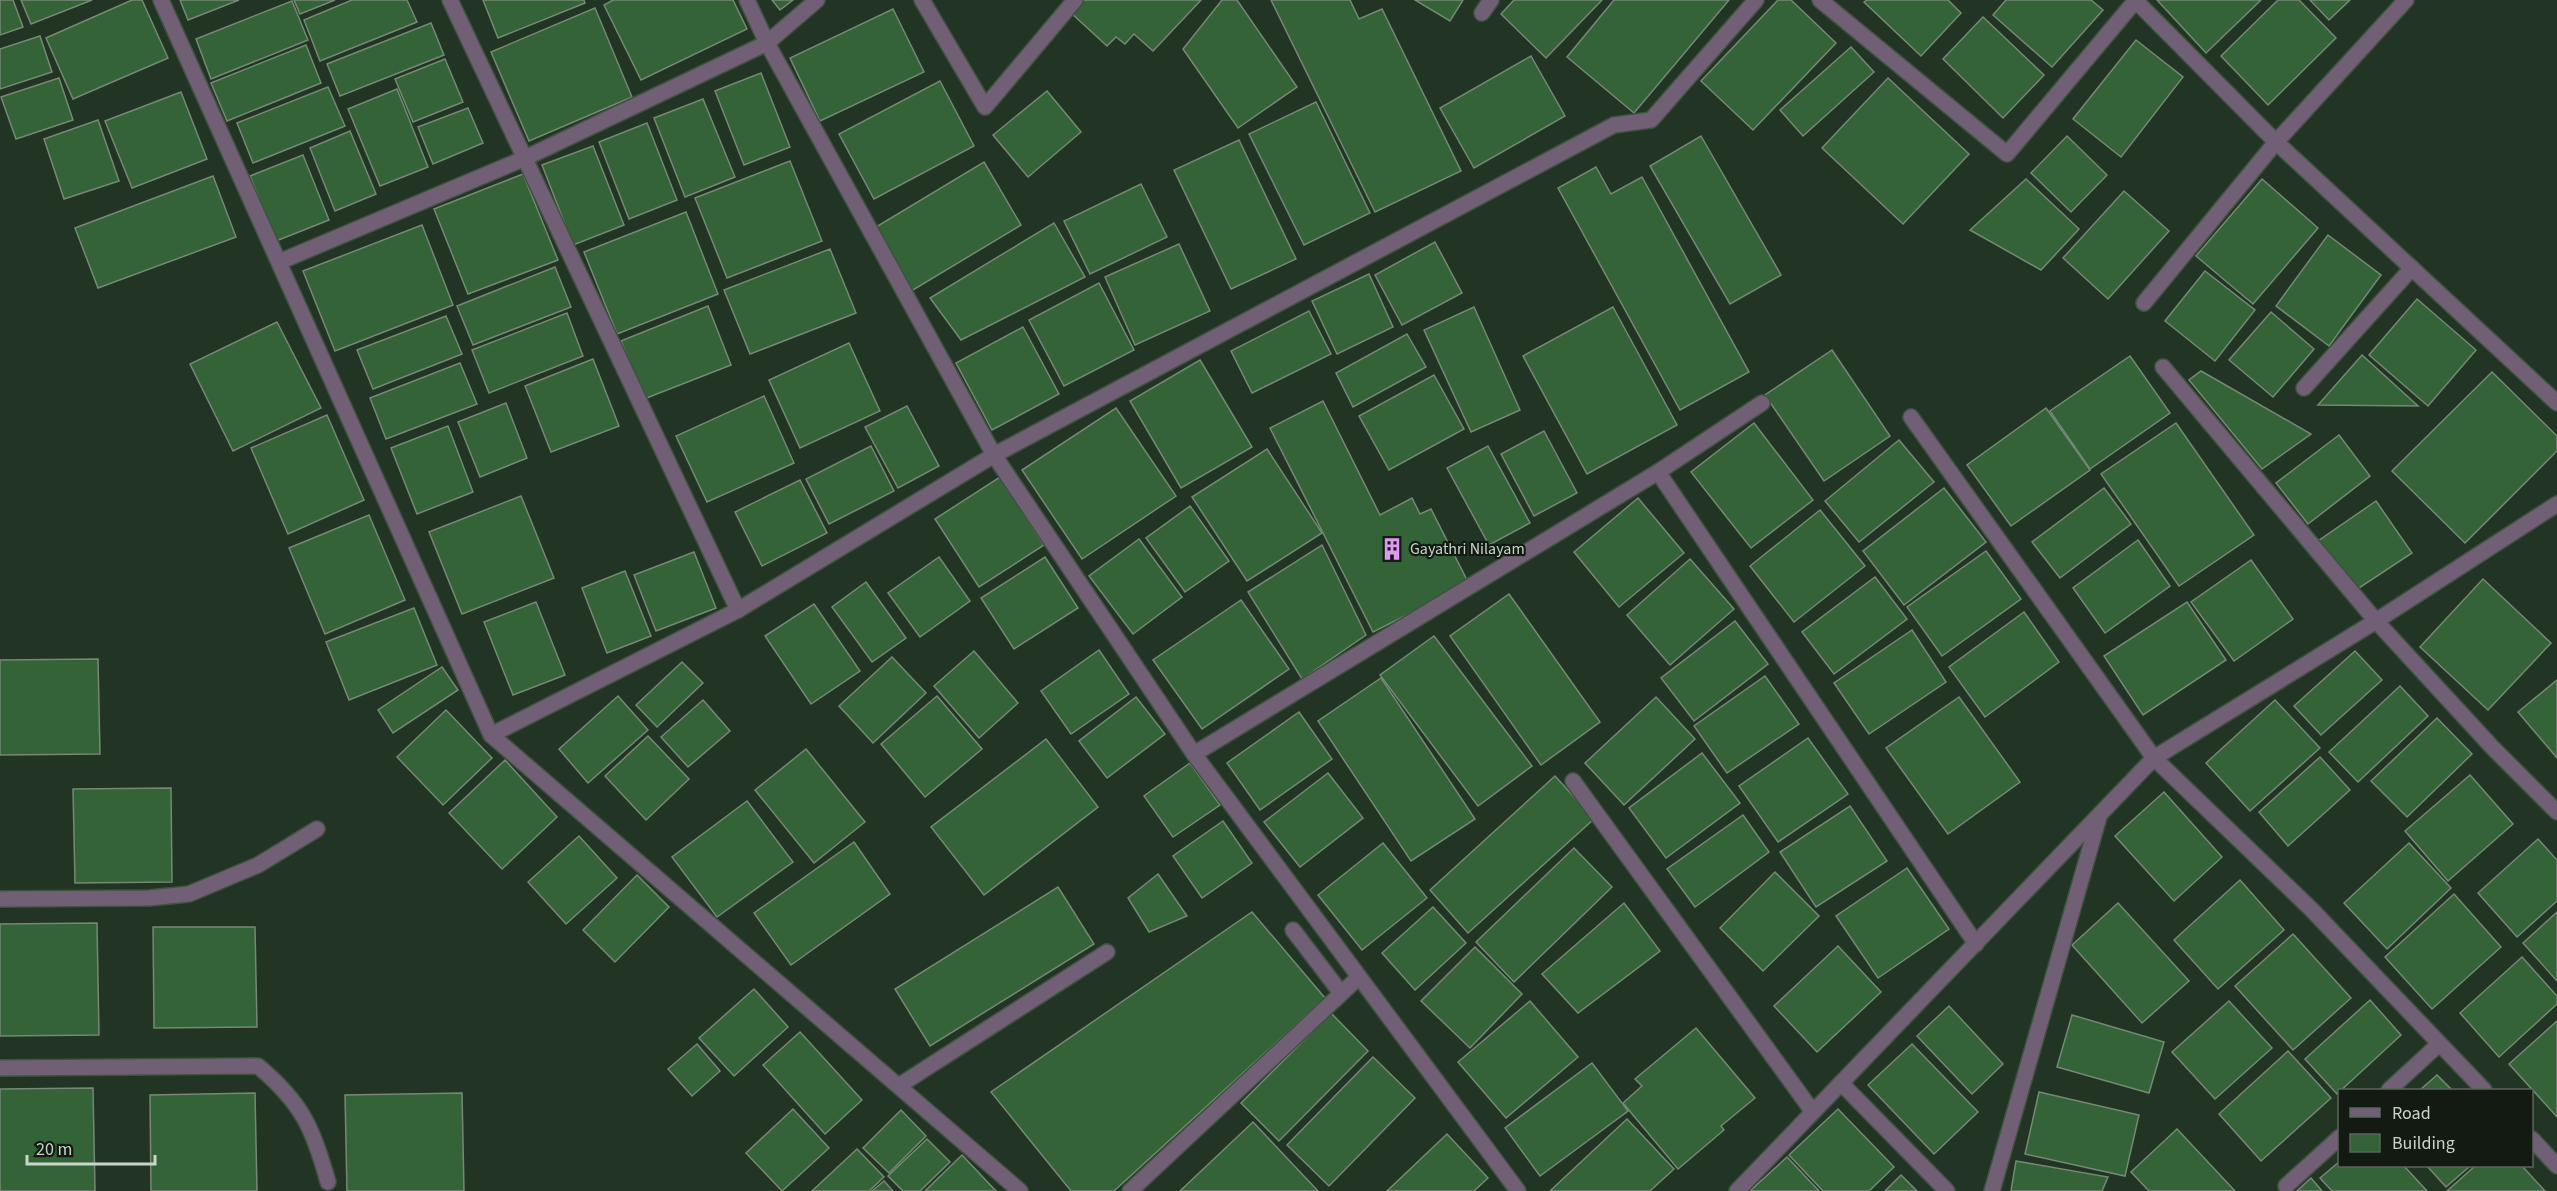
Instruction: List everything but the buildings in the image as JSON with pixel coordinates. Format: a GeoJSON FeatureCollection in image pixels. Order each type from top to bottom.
{"type":"FeatureCollection","features":[{"type":"Feature","properties":{"kind":"street"},"geometry":{"type":"LineString","coordinates":[[161,0],[491,735],[900,1085],[1020,1191]]}},
{"type":"Feature","properties":{"kind":"street"},"geometry":{"type":"LineString","coordinates":[[450,0],[523,159],[738,610]]}},
{"type":"Feature","properties":{"kind":"street"},"geometry":{"type":"LineString","coordinates":[[747,0],[767,44],[994,455],[1194,754],[1518,1191]]}},
{"type":"Feature","properties":{"kind":"street"},"geometry":{"type":"LineString","coordinates":[[279,262],[523,159],[767,44],[817,0]]}},
{"type":"Feature","properties":{"kind":"street"},"geometry":{"type":"LineString","coordinates":[[922,0],[985,106],[1075,0]]}},
{"type":"Feature","properties":{"kind":"street"},"geometry":{"type":"LineString","coordinates":[[491,735],[738,610],[994,455],[1614,125],[1651,120],[1756,0]]}},
{"type":"Feature","properties":{"kind":"street"},"geometry":{"type":"LineString","coordinates":[[1820,0],[2007,154],[2135,0],[2276,142],[2557,403]]}},
{"type":"Feature","properties":{"kind":"street"},"geometry":{"type":"LineString","coordinates":[[2144,303],[2276,142],[2406,0]]}},
{"type":"Feature","properties":{"kind":"street"},"geometry":{"type":"LineString","coordinates":[[2304,388],[2412,268]]}},
{"type":"Feature","properties":{"kind":"street"},"geometry":{"type":"LineString","coordinates":[[2163,367],[2376,621],[2492,747],[2557,812]]}},
{"type":"Feature","properties":{"kind":"street"},"geometry":{"type":"LineString","coordinates":[[1194,754],[1658,472],[1762,403]]}},
{"type":"Feature","properties":{"kind":"street"},"geometry":{"type":"LineString","coordinates":[[1911,417],[2154,758],[2311,909],[2483,1089]]}},
{"type":"Feature","properties":{"kind":"street"},"geometry":{"type":"LineString","coordinates":[[1658,472],[1976,944]]}},
{"type":"Feature","properties":{"kind":"street"},"geometry":{"type":"LineString","coordinates":[[1737,1191],[2154,758],[2376,621],[2557,504]]}},
{"type":"Feature","properties":{"kind":"street"},"geometry":{"type":"LineString","coordinates":[[1573,781],[1813,1112]]}},
{"type":"Feature","properties":{"kind":"street"},"geometry":{"type":"LineString","coordinates":[[1992,1191],[2100,814]]}},
{"type":"Feature","properties":{"kind":"street"},"geometry":{"type":"LineString","coordinates":[[0,899],[149,898],[189,894],[258,865],[317,829]]}},
{"type":"Feature","properties":{"kind":"street"},"geometry":{"type":"LineString","coordinates":[[1293,930],[1341,993]]}},
{"type":"Feature","properties":{"kind":"street"},"geometry":{"type":"LineString","coordinates":[[900,1085],[1107,952]]}},
{"type":"Feature","properties":{"kind":"street"},"geometry":{"type":"LineString","coordinates":[[1130,1191],[1359,977]]}},
{"type":"Feature","properties":{"kind":"street"},"geometry":{"type":"LineString","coordinates":[[2390,1089],[2439,1044]]}},
{"type":"Feature","properties":{"kind":"street"},"geometry":{"type":"LineString","coordinates":[[0,1068],[258,1066],[283,1087],[306,1121],[315,1136],[328,1182]]}},
{"type":"Feature","properties":{"kind":"street"},"geometry":{"type":"LineString","coordinates":[[1841,1083],[1947,1191]]}},
{"type":"Feature","properties":{"kind":"street"},"geometry":{"type":"LineString","coordinates":[[2286,1186],[2338,1139]]}},
{"type":"Feature","properties":{"kind":"street"},"geometry":{"type":"LineString","coordinates":[[2533,1140],[2557,1166]]}},
{"type":"Feature","properties":{"kind":"place","name":"Gayathri Nilayam"},"geometry":{"type":"Point","coordinates":[1392,549]}}]}
